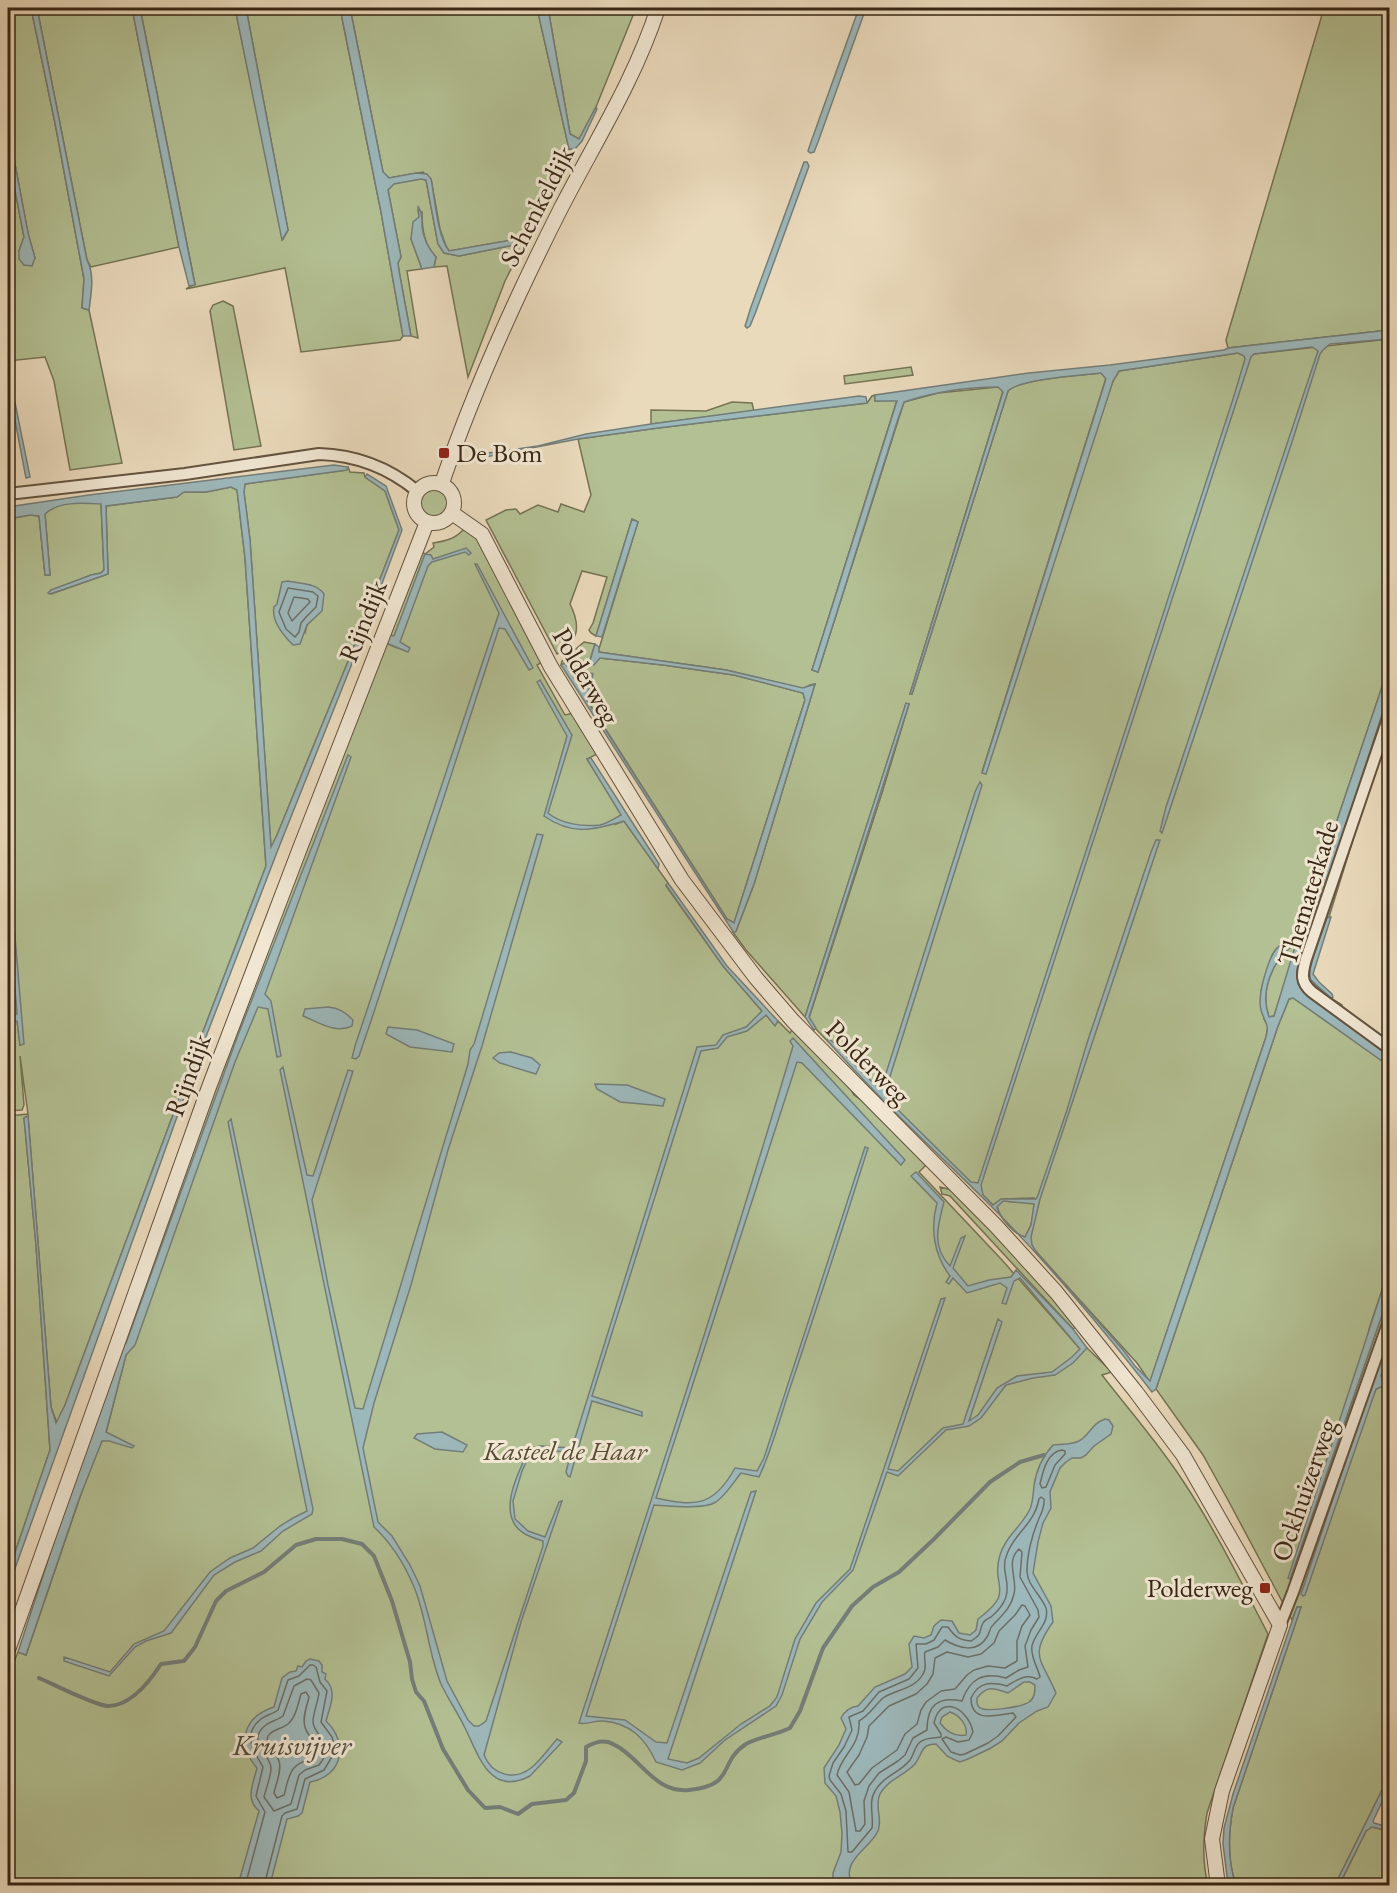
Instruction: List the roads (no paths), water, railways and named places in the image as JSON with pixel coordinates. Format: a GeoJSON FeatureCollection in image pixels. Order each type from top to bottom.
{"type":"FeatureCollection","features":[{"type":"Feature","properties":{"kind":"street","name":"Schenkeldijk"},"geometry":{"type":"LineString","coordinates":[[442,483],[503,330],[639,58],[658,8]]}},
{"type":"Feature","properties":{"kind":"street"},"geometry":{"type":"LineString","coordinates":[[8,494],[185,474],[319,454],[340,455],[364,461],[404,481],[417,491]]}},
{"type":"Feature","properties":{"kind":"street"},"geometry":{"type":"LineString","coordinates":[[433,482],[442,483],[452,492],[455,503],[452,513],[446,520],[436,523],[427,522],[419,517],[414,509],[414,497],[423,485],[433,482]]}},
{"type":"Feature","properties":{"kind":"street","name":"Polderweg"},"geometry":{"type":"LineString","coordinates":[[452,513],[482,534],[551,667],[682,880],[756,978],[793,1021],[996,1226],[1056,1292],[1183,1455],[1280,1625]]}},
{"type":"Feature","properties":{"kind":"street","name":"Rijndijk"},"geometry":{"type":"LineString","coordinates":[[8,1650],[213,1076],[427,522]]}},
{"type":"Feature","properties":{"kind":"street","name":"Thematerkade"},"geometry":{"type":"LineString","coordinates":[[1389,713],[1306,959],[1303,980],[1305,986],[1312,992],[1389,1049]]}},
{"type":"Feature","properties":{"kind":"street","name":"Ockhuizerweg"},"geometry":{"type":"LineString","coordinates":[[1218,1886],[1212,1839],[1222,1791],[1389,1318]]}},
{"type":"Feature","properties":{"kind":"water"},"geometry":{"type":"Polygon","coordinates":[[[31,8],[37,8],[91,272],[89,310],[82,308],[84,279],[31,8]]]}},
{"type":"Feature","properties":{"kind":"water"},"geometry":{"type":"Polygon","coordinates":[[[132,8],[140,8],[195,285],[189,286],[179,247],[132,8]]]}},
{"type":"Feature","properties":{"kind":"water"},"geometry":{"type":"Polygon","coordinates":[[[235,8],[246,8],[288,230],[282,240],[235,8]]]}},
{"type":"Feature","properties":{"kind":"water"},"geometry":{"type":"Polygon","coordinates":[[[340,8],[350,8],[383,172],[389,178],[416,173],[427,174],[431,179],[442,236],[449,251],[529,237],[553,189],[555,190],[528,246],[524,243],[459,256],[444,253],[438,244],[426,180],[394,184],[388,190],[401,257],[398,263],[399,271],[411,336],[403,336],[340,8]]]}},
{"type":"Feature","properties":{"kind":"water"},"geometry":{"type":"Polygon","coordinates":[[[537,8],[548,8],[570,134],[579,139],[596,107],[597,109],[582,141],[575,149],[569,149],[537,8]]]}},
{"type":"Feature","properties":{"kind":"water"},"geometry":{"type":"Polygon","coordinates":[[[859,8],[866,8],[818,142],[814,152],[810,153],[808,151],[811,142],[859,8]]]}},
{"type":"Feature","properties":{"kind":"water"},"geometry":{"type":"Polygon","coordinates":[[[8,127],[28,233],[35,258],[32,266],[24,265],[19,259],[24,237],[8,154],[8,127]]]}},
{"type":"Feature","properties":{"kind":"water"},"geometry":{"type":"Polygon","coordinates":[[[804,162],[807,162],[809,166],[755,314],[747,328],[745,326],[751,307],[804,162]]]}},
{"type":"Feature","properties":{"kind":"water"},"geometry":{"type":"Polygon","coordinates":[[[418,206],[425,239],[436,257],[434,267],[422,269],[411,239],[413,222],[419,217],[418,206]]]}},
{"type":"Feature","properties":{"kind":"water"},"geometry":{"type":"Polygon","coordinates":[[[1389,330],[1389,339],[1330,344],[1320,354],[1162,833],[1160,831],[1166,807],[1318,351],[1312,347],[1254,354],[1251,357],[981,1185],[983,1195],[993,1205],[1001,1199],[1036,1199],[1038,1195],[1156,840],[1160,840],[1040,1199],[1031,1237],[1035,1250],[1150,1381],[1266,1037],[1267,1025],[1260,1004],[1267,968],[1278,947],[1299,936],[1316,890],[1322,895],[1297,970],[1298,984],[1305,992],[1389,1053],[1389,1066],[1299,1002],[1293,998],[1289,999],[1156,1389],[1152,1392],[1091,1316],[1017,1233],[1025,1237],[1031,1225],[1034,1204],[1003,1201],[997,1207],[1001,1217],[883,1100],[827,1040],[828,1038],[833,1042],[874,1084],[878,1087],[882,1086],[980,782],[982,785],[887,1086],[886,1096],[971,1182],[978,1183],[1233,399],[1244,356],[1238,353],[1119,371],[1113,381],[986,774],[982,773],[1106,379],[1101,373],[1024,383],[1008,391],[912,694],[910,694],[1003,392],[998,387],[963,389],[927,395],[904,402],[818,672],[812,670],[897,401],[875,401],[875,395],[1228,348],[1389,330]],[[1292,946],[1278,960],[1269,978],[1266,998],[1269,1017],[1274,1016],[1295,947],[1292,946]]]}},
{"type":"Feature","properties":{"kind":"water"},"geometry":{"type":"Polygon","coordinates":[[[8,368],[30,477],[26,478],[8,391],[8,368]]]}},
{"type":"Feature","properties":{"kind":"water"},"geometry":{"type":"Polygon","coordinates":[[[859,396],[866,397],[867,403],[578,439],[475,459],[474,455],[538,446],[586,434],[651,424],[859,396]]]}},
{"type":"Feature","properties":{"kind":"water"},"geometry":{"type":"Polygon","coordinates":[[[334,465],[348,467],[347,470],[245,484],[271,847],[349,659],[399,530],[385,491],[365,477],[367,474],[386,486],[402,530],[192,1073],[188,1071],[266,866],[245,558],[237,490],[231,487],[206,492],[184,492],[177,497],[106,506],[108,574],[50,594],[48,593],[51,590],[104,570],[101,504],[64,505],[45,514],[50,575],[45,575],[39,516],[30,515],[8,519],[8,507],[334,465]]]}},
{"type":"Feature","properties":{"kind":"water"},"geometry":{"type":"Polygon","coordinates":[[[632,519],[638,522],[602,637],[596,636],[632,519]]]}},
{"type":"Feature","properties":{"kind":"water"},"geometry":{"type":"Polygon","coordinates":[[[466,548],[471,553],[469,555],[465,552],[432,562],[428,566],[400,642],[410,648],[408,652],[386,643],[389,635],[394,636],[425,554],[431,555],[433,559],[466,548]]]}},
{"type":"Feature","properties":{"kind":"water"},"geometry":{"type":"Polygon","coordinates":[[[475,564],[533,668],[529,670],[505,629],[499,628],[373,1015],[356,1059],[352,1058],[355,1046],[499,613],[475,564]]]}},
{"type":"Feature","properties":{"kind":"water"},"geometry":{"type":"Polygon","coordinates":[[[282,582],[313,586],[324,594],[322,611],[307,625],[300,644],[293,645],[285,637],[274,617],[274,607],[277,604],[282,582]]]}},
{"type":"Feature","properties":{"kind":"water"},"geometry":{"type":"Polygon","coordinates":[[[595,644],[599,647],[599,652],[726,670],[803,688],[815,684],[754,884],[734,933],[561,665],[565,663],[576,680],[583,680],[587,672],[593,674],[585,698],[727,919],[734,923],[805,700],[803,693],[734,675],[663,665],[600,658],[594,665],[589,664],[595,644]]]}},
{"type":"Feature","properties":{"kind":"water"},"geometry":{"type":"Polygon","coordinates":[[[1389,666],[1389,693],[1327,884],[1319,881],[1318,877],[1389,666]]]}},
{"type":"Feature","properties":{"kind":"water"},"geometry":{"type":"Polygon","coordinates":[[[540,680],[572,735],[548,813],[572,824],[587,826],[603,824],[621,815],[587,759],[591,758],[659,864],[658,869],[624,821],[593,829],[574,829],[544,816],[567,736],[537,682],[540,680]]]}},
{"type":"Feature","properties":{"kind":"water"},"geometry":{"type":"Polygon","coordinates":[[[906,703],[909,704],[809,1017],[816,1028],[814,1030],[805,1017],[906,703]]]}},
{"type":"Feature","properties":{"kind":"water"},"geometry":{"type":"Polygon","coordinates":[[[348,755],[351,757],[265,994],[271,1001],[281,1056],[277,1057],[268,1009],[258,1007],[235,1062],[135,1345],[126,1355],[106,1432],[134,1446],[132,1448],[102,1441],[78,1502],[26,1655],[18,1652],[74,1481],[238,1035],[348,755]]]}},
{"type":"Feature","properties":{"kind":"water"},"geometry":{"type":"Polygon","coordinates":[[[537,834],[543,835],[482,1046],[448,1150],[363,1448],[378,1522],[392,1536],[420,1586],[447,1681],[468,1720],[474,1726],[479,1726],[486,1721],[543,1546],[543,1541],[527,1535],[516,1526],[511,1516],[510,1505],[515,1481],[530,1448],[541,1446],[572,1448],[697,1047],[716,1045],[723,1035],[746,1027],[762,1011],[723,966],[666,885],[668,883],[727,966],[778,1021],[775,1026],[766,1015],[747,1031],[727,1037],[718,1048],[701,1051],[592,1396],[642,1412],[642,1416],[592,1401],[570,1477],[566,1472],[571,1453],[543,1449],[532,1450],[522,1471],[513,1501],[515,1519],[528,1531],[545,1537],[559,1502],[562,1501],[521,1622],[484,1755],[492,1767],[498,1771],[504,1774],[518,1774],[535,1765],[557,1739],[562,1742],[530,1776],[516,1781],[505,1781],[496,1777],[481,1761],[444,1690],[433,1660],[414,1587],[387,1540],[374,1527],[280,1070],[283,1067],[307,1175],[313,1176],[348,1070],[353,1071],[312,1200],[355,1408],[363,1409],[537,834]]]}},
{"type":"Feature","properties":{"kind":"water"},"geometry":{"type":"Polygon","coordinates":[[[8,854],[24,1044],[20,1045],[17,1021],[8,1021],[8,1016],[17,1014],[8,901],[8,854]]]}},
{"type":"Feature","properties":{"kind":"water"},"geometry":{"type":"Polygon","coordinates":[[[1331,917],[1313,974],[1332,994],[1331,998],[1310,979],[1310,969],[1327,918],[1331,917]]]}},
{"type":"Feature","properties":{"kind":"water"},"geometry":{"type":"Polygon","coordinates":[[[328,1007],[339,1009],[347,1015],[353,1020],[352,1026],[333,1028],[303,1016],[305,1009],[328,1007]]]}},
{"type":"Feature","properties":{"kind":"water"},"geometry":{"type":"Polygon","coordinates":[[[388,1027],[417,1030],[454,1044],[452,1052],[410,1047],[386,1034],[388,1027]]]}},
{"type":"Feature","properties":{"kind":"water"},"geometry":{"type":"Polygon","coordinates":[[[793,1038],[905,1160],[901,1165],[802,1063],[797,1062],[656,1498],[683,1502],[703,1501],[720,1490],[735,1468],[757,1471],[764,1458],[865,1147],[868,1148],[830,1266],[773,1442],[759,1477],[741,1473],[723,1496],[716,1502],[703,1506],[654,1505],[586,1716],[625,1720],[656,1742],[667,1743],[751,1492],[756,1491],[668,1759],[687,1763],[699,1758],[741,1724],[770,1706],[777,1697],[795,1639],[816,1603],[850,1569],[941,1299],[945,1298],[888,1469],[898,1471],[943,1428],[963,1424],[998,1319],[1002,1322],[969,1421],[978,1415],[997,1388],[1017,1376],[1052,1372],[1080,1349],[1020,1278],[1014,1281],[1006,1304],[1002,1303],[1007,1288],[1000,1283],[967,1293],[953,1278],[949,1284],[946,1282],[950,1276],[940,1259],[935,1241],[934,1222],[937,1203],[911,1176],[916,1172],[944,1202],[938,1227],[938,1243],[944,1259],[950,1266],[961,1238],[965,1236],[953,1268],[968,1286],[1011,1277],[1016,1270],[1073,1329],[1087,1348],[1073,1363],[1055,1375],[1006,1385],[981,1418],[969,1426],[946,1430],[898,1476],[887,1472],[853,1570],[822,1602],[800,1639],[782,1695],[776,1706],[725,1740],[700,1763],[682,1770],[656,1762],[642,1739],[621,1725],[603,1721],[579,1723],[742,1216],[793,1046],[790,1041],[793,1038]]]}},
{"type":"Feature","properties":{"kind":"water"},"geometry":{"type":"Polygon","coordinates":[[[511,1052],[532,1058],[540,1065],[536,1074],[500,1063],[493,1058],[499,1053],[511,1052]]]}},
{"type":"Feature","properties":{"kind":"water"},"geometry":{"type":"Polygon","coordinates":[[[595,1084],[627,1085],[665,1099],[663,1106],[620,1102],[597,1089],[595,1084]]]}},
{"type":"Feature","properties":{"kind":"water"},"geometry":{"type":"Polygon","coordinates":[[[183,1088],[187,1089],[8,1588],[8,1573],[50,1450],[36,1245],[24,1118],[28,1116],[51,1407],[56,1423],[65,1405],[183,1088]]]}},
{"type":"Feature","properties":{"kind":"water"},"geometry":{"type":"Polygon","coordinates":[[[231,1119],[313,1509],[312,1514],[283,1531],[261,1551],[235,1562],[214,1575],[171,1633],[135,1647],[109,1676],[64,1661],[64,1657],[110,1672],[134,1644],[164,1631],[210,1572],[230,1558],[253,1548],[280,1526],[307,1511],[228,1122],[231,1119]]]}},
{"type":"Feature","properties":{"kind":"water"},"geometry":{"type":"Polygon","coordinates":[[[1389,1269],[1389,1295],[1290,1579],[1288,1578],[1389,1269]]]}},
{"type":"Feature","properties":{"kind":"water"},"geometry":{"type":"Polygon","coordinates":[[[1389,1332],[1389,1353],[1381,1376],[1389,1383],[1389,1389],[1383,1386],[1376,1389],[1303,1596],[1301,1594],[1389,1332]]]}},
{"type":"Feature","properties":{"kind":"water"},"geometry":{"type":"Polygon","coordinates":[[[1109,1420],[1113,1426],[1111,1434],[1086,1455],[1081,1458],[1072,1458],[1060,1468],[1050,1492],[1051,1508],[1043,1523],[1038,1542],[1033,1573],[1051,1606],[1053,1622],[1045,1634],[1039,1651],[1042,1665],[1056,1693],[1048,1707],[1037,1711],[1019,1723],[1002,1741],[991,1748],[960,1762],[947,1756],[936,1744],[924,1748],[915,1764],[887,1785],[880,1794],[878,1831],[853,1862],[849,1876],[852,1885],[833,1885],[833,1873],[841,1852],[842,1833],[836,1796],[825,1783],[824,1768],[846,1729],[841,1718],[848,1709],[858,1706],[875,1687],[905,1674],[912,1667],[909,1644],[914,1636],[924,1638],[931,1635],[934,1626],[941,1620],[952,1621],[959,1633],[970,1635],[976,1630],[978,1619],[990,1609],[999,1595],[1000,1555],[1030,1509],[1036,1475],[1043,1459],[1053,1445],[1079,1441],[1101,1421],[1109,1420]],[[1024,1682],[1008,1693],[988,1689],[977,1698],[977,1705],[982,1709],[1003,1709],[1029,1702],[1034,1696],[1035,1685],[1024,1682]],[[950,1712],[942,1717],[940,1723],[951,1733],[966,1735],[966,1728],[962,1721],[950,1712]]]}},
{"type":"Feature","properties":{"kind":"water"},"geometry":{"type":"Polygon","coordinates":[[[442,1432],[467,1445],[463,1452],[435,1449],[414,1438],[417,1434],[442,1432]]]}},
{"type":"Feature","properties":{"kind":"water"},"geometry":{"type":"Polygon","coordinates":[[[1297,1607],[1301,1607],[1233,1808],[1229,1847],[1236,1885],[1231,1885],[1227,1876],[1223,1844],[1224,1828],[1233,1794],[1297,1607]]]}},
{"type":"Feature","properties":{"kind":"water","name":"Kruisvijver"},"geometry":{"type":"Polygon","coordinates":[[[310,1659],[319,1661],[322,1665],[322,1672],[326,1674],[325,1679],[331,1689],[332,1699],[326,1721],[338,1739],[339,1757],[330,1773],[310,1782],[302,1813],[287,1819],[270,1885],[238,1885],[259,1811],[251,1796],[257,1768],[246,1750],[246,1732],[255,1717],[274,1707],[282,1678],[296,1671],[298,1666],[302,1667],[310,1659]]]}},
{"type":"Feature","properties":{"kind":"water"},"geometry":{"type":"Polygon","coordinates":[[[1389,1776],[1389,1787],[1373,1821],[1389,1827],[1389,1831],[1372,1827],[1366,1831],[1339,1885],[1335,1885],[1389,1776]]]}},
{"type":"Feature","properties":{"kind":"waterway"},"geometry":{"type":"LineString","coordinates":[[39,1678],[102,1705],[116,1705],[124,1702],[145,1685],[161,1664],[184,1661],[195,1647],[216,1601],[226,1591],[264,1572],[296,1545],[316,1539],[342,1539],[362,1544],[374,1556],[392,1601],[410,1662],[416,1692],[424,1701],[443,1749],[468,1790],[485,1808],[500,1807],[518,1814],[532,1804],[566,1800],[574,1793],[586,1761],[586,1747],[602,1741],[610,1742],[620,1748],[668,1787],[678,1790],[704,1787],[720,1778],[737,1751],[746,1744],[790,1728],[800,1711],[823,1648],[852,1606],[873,1587],[899,1572],[990,1482],[1020,1462],[1044,1455]]}},
{"type":"Feature","properties":{"kind":"place","name":"De Bom"},"geometry":{"type":"Point","coordinates":[444,453]}},
{"type":"Feature","properties":{"kind":"place","name":"Polderweg"},"geometry":{"type":"Point","coordinates":[1265,1588]}},
{"type":"Feature","properties":{"kind":"park label","name":"Kasteel de Haar"},"geometry":{"type":"Point","coordinates":[565,1451]}}]}
